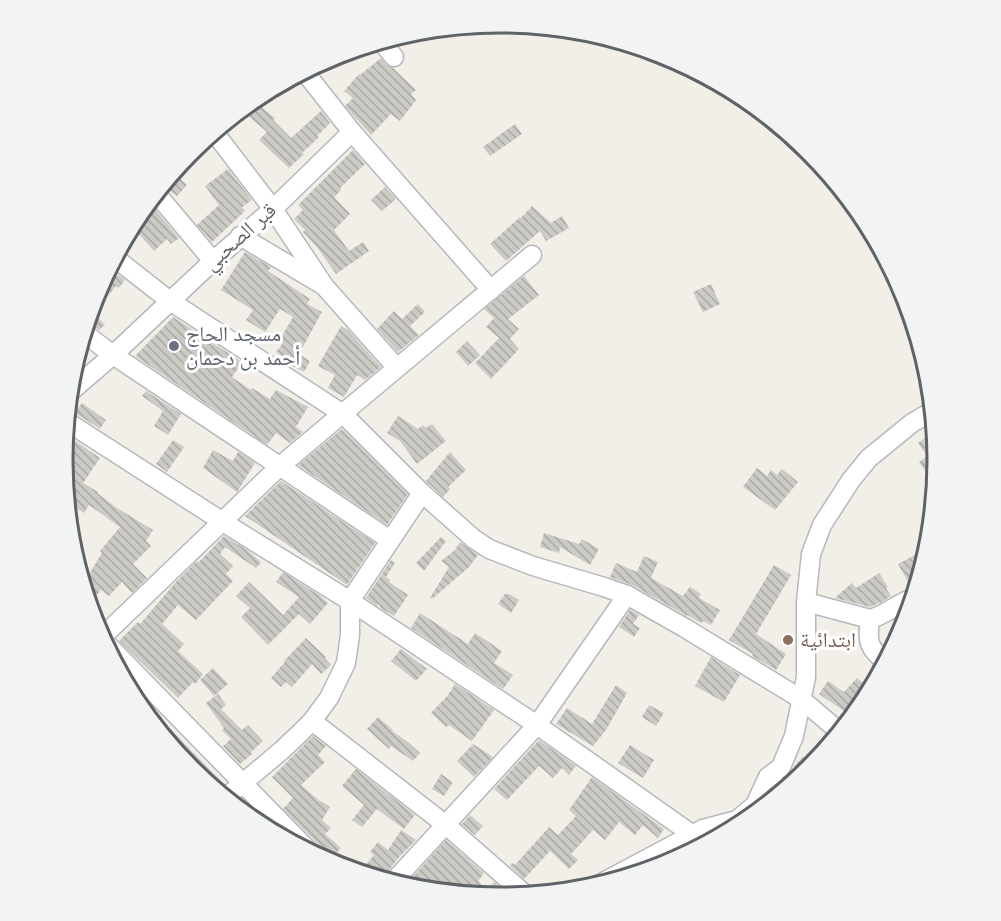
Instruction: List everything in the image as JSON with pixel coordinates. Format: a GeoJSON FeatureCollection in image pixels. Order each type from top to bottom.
{"type":"FeatureCollection","features":[{"type":"Feature","properties":{"kind":"street"},"geometry":{"type":"LineString","coordinates":[[387,49],[394,57]]}},
{"type":"Feature","properties":{"kind":"street"},"geometry":{"type":"LineString","coordinates":[[309,78],[352,132],[491,290]]}},
{"type":"Feature","properties":{"kind":"street","name":"قبر الصحبي"},"geometry":{"type":"LineString","coordinates":[[80,383],[240,236],[273,209],[352,132]]}},
{"type":"Feature","properties":{"kind":"street"},"geometry":{"type":"LineString","coordinates":[[219,139],[273,209],[326,286],[397,369]]}},
{"type":"Feature","properties":{"kind":"street"},"geometry":{"type":"LineString","coordinates":[[161,199],[213,261]]}},
{"type":"Feature","properties":{"kind":"street"},"geometry":{"type":"LineString","coordinates":[[240,236],[326,286]]}},
{"type":"Feature","properties":{"kind":"street"},"geometry":{"type":"LineString","coordinates":[[109,631],[280,466],[532,255]]}},
{"type":"Feature","properties":{"kind":"street"},"geometry":{"type":"LineString","coordinates":[[121,263],[170,301],[343,414],[422,493],[489,549],[532,566],[604,586],[627,595],[801,699],[835,727]]}},
{"type":"Feature","properties":{"kind":"street"},"geometry":{"type":"LineString","coordinates":[[91,339],[390,540]]}},
{"type":"Feature","properties":{"kind":"street"},"geometry":{"type":"LineString","coordinates":[[754,805],[768,777],[781,767],[794,736],[806,677],[806,602],[811,554],[822,525],[869,458],[925,415]]}},
{"type":"Feature","properties":{"kind":"street"},"geometry":{"type":"LineString","coordinates":[[75,427],[350,602],[703,835]]}},
{"type":"Feature","properties":{"kind":"street"},"geometry":{"type":"LineString","coordinates":[[231,793],[281,751],[312,721],[329,698],[346,663],[350,635],[350,602],[422,493]]}},
{"type":"Feature","properties":{"kind":"street"},"geometry":{"type":"LineString","coordinates":[[399,875],[537,725],[627,595]]}},
{"type":"Feature","properties":{"kind":"street"},"geometry":{"type":"LineString","coordinates":[[806,602],[870,619],[880,617],[903,603]]}},
{"type":"Feature","properties":{"kind":"street"},"geometry":{"type":"LineString","coordinates":[[870,619],[868,641],[880,657]]}},
{"type":"Feature","properties":{"kind":"street"},"geometry":{"type":"LineString","coordinates":[[122,660],[293,834]]}},
{"type":"Feature","properties":{"kind":"street"},"geometry":{"type":"LineString","coordinates":[[312,721],[446,825],[515,887]]}},
{"type":"Feature","properties":{"kind":"street"},"geometry":{"type":"LineString","coordinates":[[768,777],[777,786]]}},
{"type":"Feature","properties":{"kind":"street"},"geometry":{"type":"LineString","coordinates":[[657,858],[719,828]]}},
{"type":"Feature","properties":{"kind":"building"},"geometry":{"type":"Polygon","coordinates":[[[381,58],[416,90],[411,94],[416,100],[400,121],[391,114],[371,135],[345,106],[353,98],[344,91],[359,74],[381,58]]]}},
{"type":"Feature","properties":{"kind":"building"},"geometry":{"type":"Polygon","coordinates":[[[261,107],[275,118],[273,120],[291,138],[321,111],[330,123],[289,168],[259,140],[267,132],[248,116],[261,107]]]}},
{"type":"Feature","properties":{"kind":"building"},"geometry":{"type":"Polygon","coordinates":[[[515,124],[522,134],[490,156],[483,147],[515,124]]]}},
{"type":"Feature","properties":{"kind":"building"},"geometry":{"type":"Polygon","coordinates":[[[353,150],[365,164],[334,197],[350,214],[334,230],[349,251],[363,242],[369,251],[336,274],[303,232],[305,230],[294,219],[303,210],[298,205],[353,150]]]}},
{"type":"Feature","properties":{"kind":"building"},"geometry":{"type":"Polygon","coordinates":[[[228,169],[252,200],[242,207],[245,211],[212,242],[197,225],[219,205],[205,186],[228,169]]]}},
{"type":"Feature","properties":{"kind":"building"},"geometry":{"type":"Polygon","coordinates":[[[180,178],[187,185],[177,196],[169,190],[180,178]]]}},
{"type":"Feature","properties":{"kind":"building"},"geometry":{"type":"Polygon","coordinates":[[[385,187],[396,199],[382,211],[371,200],[385,187]]]}},
{"type":"Feature","properties":{"kind":"building"},"geometry":{"type":"Polygon","coordinates":[[[532,206],[551,223],[562,216],[569,228],[546,241],[540,231],[506,261],[490,244],[532,206]]]}},
{"type":"Feature","properties":{"kind":"building"},"geometry":{"type":"Polygon","coordinates":[[[155,209],[179,238],[171,244],[167,239],[154,251],[138,234],[155,209]]]}},
{"type":"Feature","properties":{"kind":"building"},"geometry":{"type":"Polygon","coordinates":[[[245,252],[271,267],[268,271],[310,299],[307,304],[322,312],[299,354],[310,361],[304,372],[281,360],[283,357],[276,352],[283,343],[279,341],[293,317],[280,309],[265,332],[246,320],[253,310],[221,290],[245,252]]]}},
{"type":"Feature","properties":{"kind":"building"},"geometry":{"type":"Polygon","coordinates":[[[116,273],[125,280],[119,288],[116,286],[105,299],[116,273]]]}},
{"type":"Feature","properties":{"kind":"building"},"geometry":{"type":"Polygon","coordinates":[[[524,276],[539,295],[508,319],[519,329],[510,339],[519,349],[491,379],[475,363],[499,338],[486,327],[494,318],[484,309],[524,276]]]}},
{"type":"Feature","properties":{"kind":"building"},"geometry":{"type":"Polygon","coordinates":[[[711,284],[720,304],[703,312],[693,292],[711,284]]]}},
{"type":"Feature","properties":{"kind":"building"},"geometry":{"type":"Polygon","coordinates":[[[418,304],[425,312],[410,326],[419,335],[398,352],[377,329],[394,311],[402,319],[418,304]]]}},
{"type":"Feature","properties":{"kind":"building"},"geometry":{"type":"Polygon","coordinates":[[[98,317],[105,325],[99,330],[95,327],[98,317]]]}},
{"type":"Feature","properties":{"kind":"building"},"geometry":{"type":"Polygon","coordinates":[[[173,317],[242,362],[232,377],[251,390],[252,388],[270,399],[276,390],[308,407],[296,427],[303,432],[290,443],[276,433],[267,445],[135,356],[173,317]]]}},
{"type":"Feature","properties":{"kind":"building"},"geometry":{"type":"Polygon","coordinates":[[[341,326],[348,330],[381,367],[365,380],[357,375],[344,397],[328,388],[335,375],[318,366],[341,326]]]}},
{"type":"Feature","properties":{"kind":"building"},"geometry":{"type":"Polygon","coordinates":[[[467,341],[480,355],[468,366],[456,352],[467,341]]]}},
{"type":"Feature","properties":{"kind":"building"},"geometry":{"type":"Polygon","coordinates":[[[146,391],[181,414],[168,435],[154,426],[163,411],[142,396],[146,391]]]}},
{"type":"Feature","properties":{"kind":"building"},"geometry":{"type":"Polygon","coordinates":[[[82,403],[106,420],[100,429],[76,414],[82,403]]]}},
{"type":"Feature","properties":{"kind":"building"},"geometry":{"type":"Polygon","coordinates":[[[398,416],[418,429],[423,425],[426,428],[432,424],[446,441],[417,464],[400,441],[387,433],[398,416]]]}},
{"type":"Feature","properties":{"kind":"building"},"geometry":{"type":"Polygon","coordinates":[[[342,429],[408,494],[387,525],[298,465],[342,429]]]}},
{"type":"Feature","properties":{"kind":"building"},"geometry":{"type":"Polygon","coordinates":[[[927,436],[927,474],[919,462],[927,456],[918,443],[927,436]]]}},
{"type":"Feature","properties":{"kind":"building"},"geometry":{"type":"Polygon","coordinates":[[[74,440],[100,458],[83,483],[117,508],[153,530],[146,541],[151,546],[133,564],[147,578],[132,593],[122,582],[109,596],[101,590],[96,597],[89,574],[102,553],[100,551],[120,527],[89,505],[84,513],[76,508],[74,440]]]}},
{"type":"Feature","properties":{"kind":"building"},"geometry":{"type":"Polygon","coordinates":[[[173,440],[184,447],[167,472],[156,464],[173,440]]]}},
{"type":"Feature","properties":{"kind":"building"},"geometry":{"type":"Polygon","coordinates":[[[213,450],[233,461],[238,452],[255,463],[237,492],[203,468],[213,450]]]}},
{"type":"Feature","properties":{"kind":"building"},"geometry":{"type":"Polygon","coordinates":[[[450,452],[466,470],[448,487],[450,489],[443,497],[426,481],[450,452]]]}},
{"type":"Feature","properties":{"kind":"building"},"geometry":{"type":"Polygon","coordinates":[[[757,468],[767,476],[771,470],[777,475],[782,469],[798,482],[775,510],[743,487],[757,468]]]}},
{"type":"Feature","properties":{"kind":"building"},"geometry":{"type":"Polygon","coordinates":[[[281,481],[375,543],[347,585],[245,516],[281,481]]]}},
{"type":"Feature","properties":{"kind":"building"},"geometry":{"type":"Polygon","coordinates":[[[544,533],[579,544],[582,539],[599,549],[590,565],[560,547],[559,553],[540,547],[544,533]]]}},
{"type":"Feature","properties":{"kind":"building"},"geometry":{"type":"Polygon","coordinates":[[[224,536],[246,549],[261,562],[256,568],[225,547],[220,554],[233,566],[226,574],[233,581],[196,620],[178,605],[162,624],[184,644],[178,651],[203,674],[178,698],[119,641],[138,622],[140,624],[176,582],[224,536]]]}},
{"type":"Feature","properties":{"kind":"building"},"geometry":{"type":"Polygon","coordinates":[[[441,537],[446,541],[424,571],[416,563],[441,537]]]}},
{"type":"Feature","properties":{"kind":"building"},"geometry":{"type":"Polygon","coordinates":[[[460,542],[478,555],[469,567],[432,599],[430,598],[449,567],[441,561],[455,550],[460,542]]]}},
{"type":"Feature","properties":{"kind":"building"},"geometry":{"type":"Polygon","coordinates":[[[918,554],[909,584],[898,564],[918,554]]]}},
{"type":"Feature","properties":{"kind":"building"},"geometry":{"type":"Polygon","coordinates":[[[644,556],[658,562],[651,578],[683,596],[690,587],[701,594],[699,598],[720,610],[711,625],[703,621],[701,623],[632,585],[610,577],[616,563],[637,572],[644,556]]]}},
{"type":"Feature","properties":{"kind":"building"},"geometry":{"type":"Polygon","coordinates":[[[391,560],[395,563],[386,577],[390,580],[389,582],[408,595],[394,616],[366,598],[391,560]]]}},
{"type":"Feature","properties":{"kind":"building"},"geometry":{"type":"Polygon","coordinates":[[[774,565],[791,575],[756,634],[786,654],[776,670],[729,640],[774,565]]]}},
{"type":"Feature","properties":{"kind":"building"},"geometry":{"type":"Polygon","coordinates":[[[283,572],[328,603],[310,624],[299,614],[268,645],[241,617],[250,608],[236,596],[249,582],[283,615],[299,597],[276,582],[283,572]]]}},
{"type":"Feature","properties":{"kind":"building"},"geometry":{"type":"Polygon","coordinates":[[[879,573],[891,596],[882,602],[870,607],[835,598],[852,583],[856,588],[879,573]]]}},
{"type":"Feature","properties":{"kind":"building"},"geometry":{"type":"Polygon","coordinates":[[[505,594],[519,600],[511,613],[498,604],[505,594]]]}},
{"type":"Feature","properties":{"kind":"building"},"geometry":{"type":"Polygon","coordinates":[[[630,610],[639,615],[633,624],[640,628],[634,637],[619,627],[630,610]]]}},
{"type":"Feature","properties":{"kind":"building"},"geometry":{"type":"Polygon","coordinates":[[[420,613],[468,644],[475,633],[502,651],[494,663],[513,675],[503,689],[411,628],[420,613]]]}},
{"type":"Feature","properties":{"kind":"building"},"geometry":{"type":"Polygon","coordinates":[[[306,638],[331,665],[321,674],[312,664],[292,687],[286,682],[281,687],[271,678],[306,638]]]}},
{"type":"Feature","properties":{"kind":"building"},"geometry":{"type":"Polygon","coordinates":[[[401,649],[427,669],[416,681],[391,661],[401,649]]]}},
{"type":"Feature","properties":{"kind":"building"},"geometry":{"type":"Polygon","coordinates":[[[711,657],[740,675],[724,702],[695,686],[711,657]]]}},
{"type":"Feature","properties":{"kind":"building"},"geometry":{"type":"Polygon","coordinates":[[[213,668],[228,684],[214,696],[200,680],[213,668]]]}},
{"type":"Feature","properties":{"kind":"building"},"geometry":{"type":"Polygon","coordinates":[[[857,678],[864,685],[846,712],[819,694],[828,681],[844,692],[857,678]]]}},
{"type":"Feature","properties":{"kind":"building"},"geometry":{"type":"Polygon","coordinates":[[[455,684],[494,710],[472,741],[449,725],[446,727],[431,713],[455,684]]]}},
{"type":"Feature","properties":{"kind":"building"},"geometry":{"type":"Polygon","coordinates":[[[616,685],[627,693],[606,730],[593,746],[556,724],[567,708],[592,724],[616,685]]]}},
{"type":"Feature","properties":{"kind":"building"},"geometry":{"type":"Polygon","coordinates":[[[218,694],[226,705],[221,709],[242,730],[248,725],[263,741],[240,764],[223,746],[231,739],[222,730],[224,728],[206,703],[218,694]]]}},
{"type":"Feature","properties":{"kind":"building"},"geometry":{"type":"Polygon","coordinates":[[[649,705],[664,713],[656,726],[642,717],[649,705]]]}},
{"type":"Feature","properties":{"kind":"building"},"geometry":{"type":"Polygon","coordinates":[[[378,717],[420,753],[413,761],[391,746],[389,749],[367,729],[378,717]]]}},
{"type":"Feature","properties":{"kind":"building"},"geometry":{"type":"Polygon","coordinates":[[[169,730],[220,780],[218,782],[198,763],[169,730]]]}},
{"type":"Feature","properties":{"kind":"building"},"geometry":{"type":"Polygon","coordinates":[[[313,736],[326,746],[318,755],[325,762],[301,785],[330,807],[322,820],[331,828],[325,834],[341,848],[335,854],[320,848],[283,809],[293,798],[272,777],[313,736]]]}},
{"type":"Feature","properties":{"kind":"building"},"geometry":{"type":"Polygon","coordinates":[[[539,740],[576,766],[569,775],[562,768],[553,778],[539,766],[507,800],[494,789],[539,740]]]}},
{"type":"Feature","properties":{"kind":"building"},"geometry":{"type":"Polygon","coordinates":[[[473,744],[493,757],[474,777],[457,761],[473,744]]]}},
{"type":"Feature","properties":{"kind":"building"},"geometry":{"type":"Polygon","coordinates":[[[630,745],[654,760],[643,778],[618,763],[630,745]]]}},
{"type":"Feature","properties":{"kind":"building"},"geometry":{"type":"Polygon","coordinates":[[[803,757],[806,760],[797,769],[794,766],[803,757]]]}},
{"type":"Feature","properties":{"kind":"building"},"geometry":{"type":"Polygon","coordinates":[[[356,769],[415,815],[404,829],[377,809],[362,827],[352,820],[364,805],[342,786],[356,769]]]}},
{"type":"Feature","properties":{"kind":"building"},"geometry":{"type":"Polygon","coordinates":[[[441,774],[453,782],[444,796],[432,789],[441,774]]]}},
{"type":"Feature","properties":{"kind":"building"},"geometry":{"type":"Polygon","coordinates":[[[592,777],[664,829],[658,838],[643,825],[635,835],[619,822],[605,840],[593,830],[571,854],[578,860],[569,869],[550,851],[524,879],[510,866],[512,863],[515,865],[549,827],[558,835],[576,816],[569,810],[592,777]]]}},
{"type":"Feature","properties":{"kind":"building"},"geometry":{"type":"Polygon","coordinates":[[[470,815],[483,826],[475,835],[462,824],[470,815]]]}},
{"type":"Feature","properties":{"kind":"building"},"geometry":{"type":"Polygon","coordinates":[[[401,830],[416,840],[387,872],[365,866],[374,855],[370,852],[378,842],[388,850],[401,830]]]}},
{"type":"Feature","properties":{"kind":"building"},"geometry":{"type":"Polygon","coordinates":[[[446,840],[484,873],[478,881],[485,887],[445,884],[412,879],[446,840]]]}},
{"type":"Feature","properties":{"kind":"building"},"geometry":{"type":"Polygon","coordinates":[[[494,882],[501,888],[490,888],[494,882]]]}},
{"type":"Feature","properties":{"kind":"place","name":"مسجد الحاج أحمد بن دحمان"},"geometry":{"type":"Point","coordinates":[174,346]}},
{"type":"Feature","properties":{"kind":"place","name":"ابتدائية"},"geometry":{"type":"Point","coordinates":[788,640]}}]}
